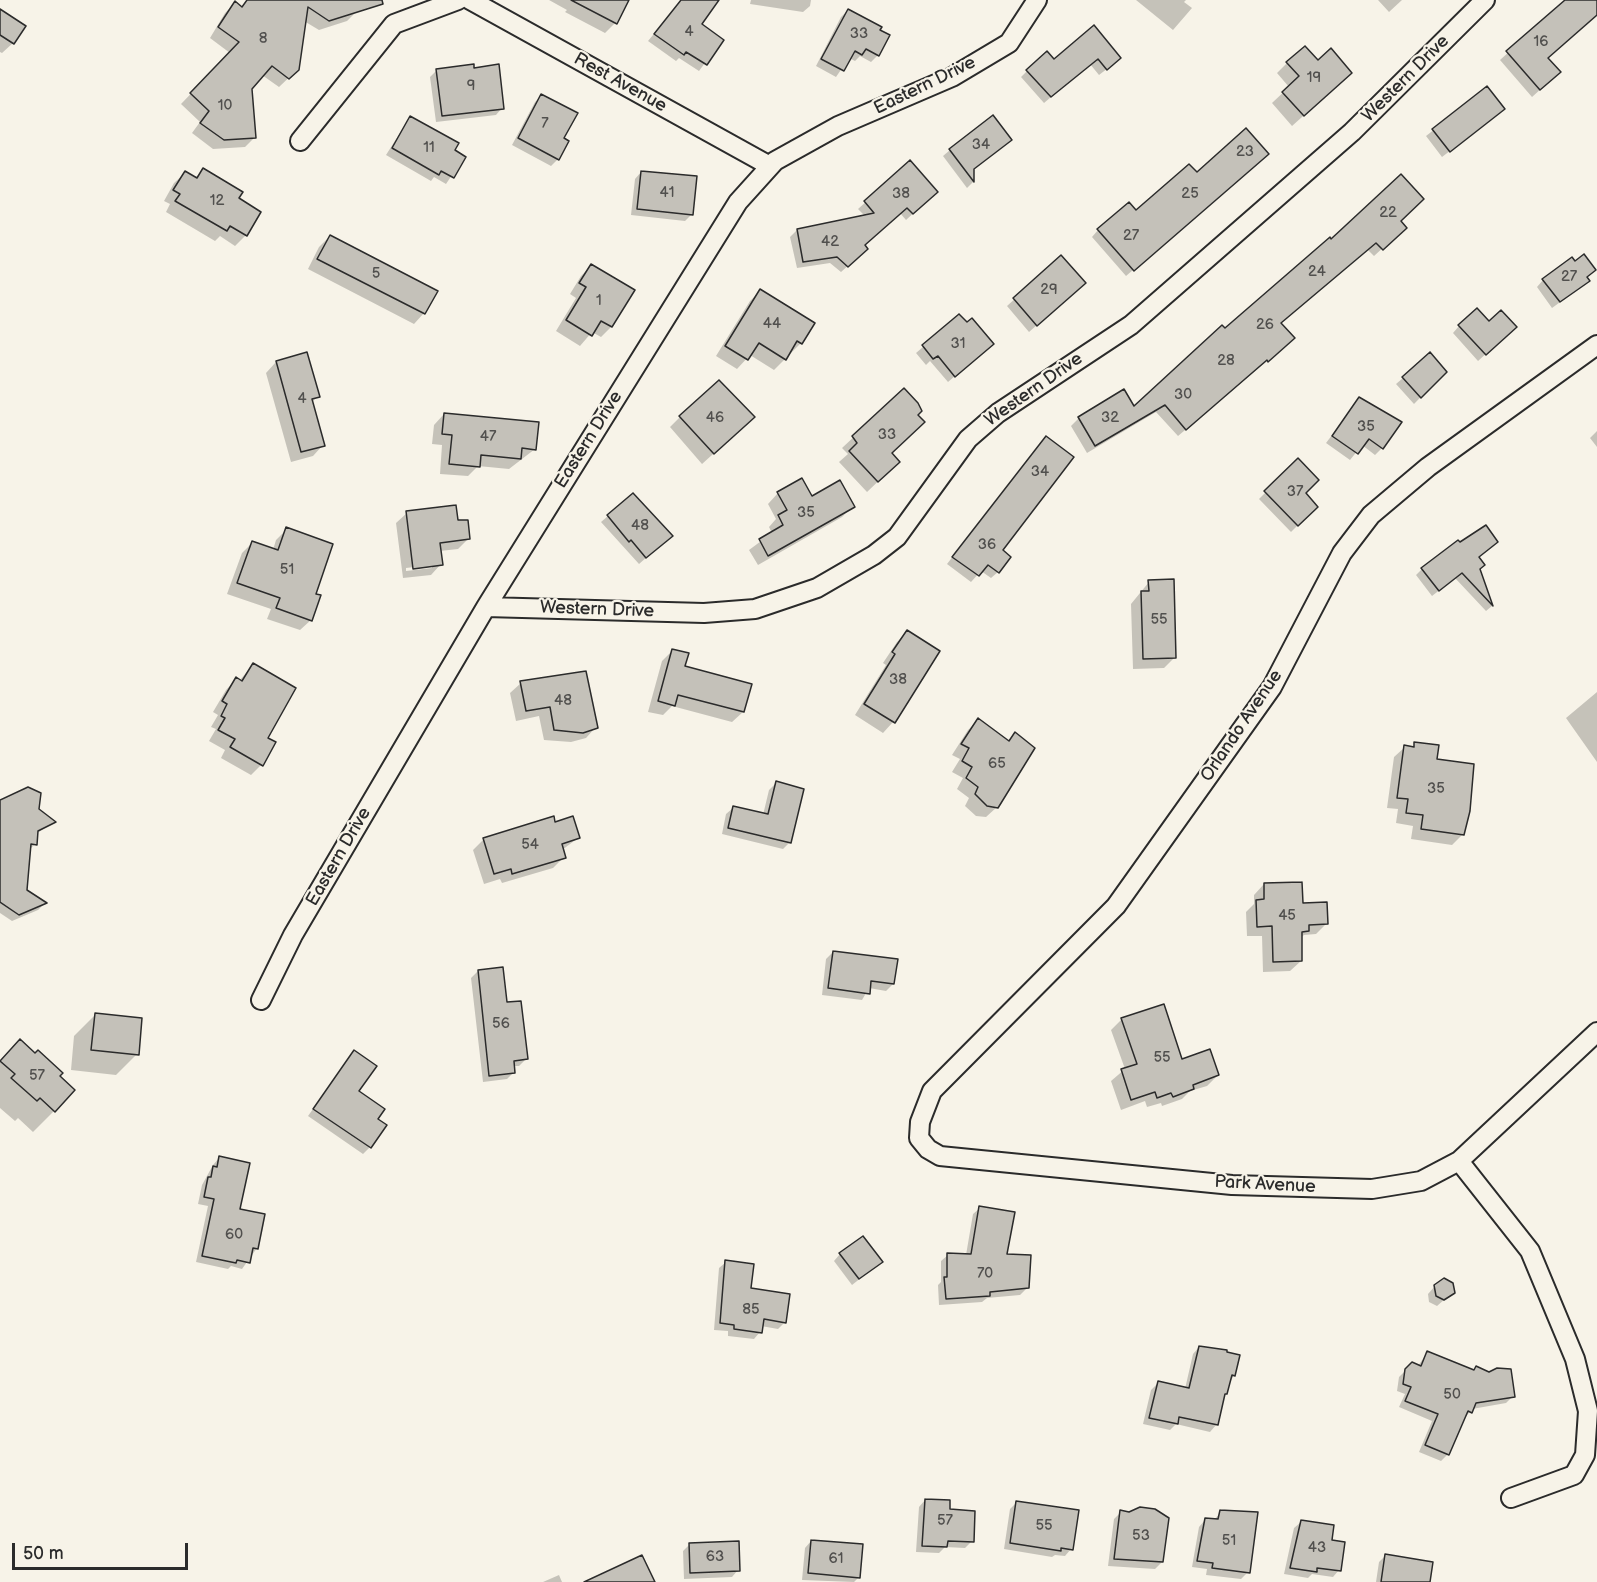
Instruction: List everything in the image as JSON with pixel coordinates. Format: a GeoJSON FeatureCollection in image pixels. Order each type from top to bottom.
{"type":"FeatureCollection","features":[{"type":"Feature","properties":{"kind":"street"},"geometry":{"type":"LineString","coordinates":[[300,141],[394,24],[458,0]]}},
{"type":"Feature","properties":{"kind":"street","name":"Rest Avenue"},"geometry":{"type":"LineString","coordinates":[[470,0],[770,166]]}},
{"type":"Feature","properties":{"kind":"street","name":"Eastern Drive"},"geometry":{"type":"LineString","coordinates":[[261,1000],[293,935],[486,607],[738,202],[770,166],[838,126],[952,77],[1009,43],[1037,0]]}},
{"type":"Feature","properties":{"kind":"street","name":"Western Drive"},"geometry":{"type":"LineString","coordinates":[[486,607],[704,613],[755,609],[817,588],[874,555],[897,537],[968,439],[998,412],[1131,324],[1352,132],[1485,0]]}},
{"type":"Feature","properties":{"kind":"street","name":"Orlando Avenue"},"geometry":{"type":"LineString","coordinates":[[925,1104],[932,1091],[1116,906],[1272,687],[1342,553],[1371,515],[1428,467],[1597,345]]}},
{"type":"Feature","properties":{"kind":"street","name":"Park Avenue"},"geometry":{"type":"LineString","coordinates":[[925,1104],[919,1138],[928,1149],[940,1156],[1232,1185],[1372,1189],[1421,1181],[1459,1161],[1597,1032]]}},
{"type":"Feature","properties":{"kind":"street"},"geometry":{"type":"LineString","coordinates":[[1459,1161],[1530,1251],[1575,1359],[1588,1411],[1585,1455],[1574,1475],[1511,1498]]}},
{"type":"Feature","properties":{"kind":"building"},"geometry":{"type":"Polygon","coordinates":[[[247,0],[382,0],[383,4],[329,21],[308,7],[299,70],[289,79],[272,66],[252,89],[256,138],[224,140],[200,123],[209,111],[190,93],[239,42],[218,27],[235,1],[242,7],[247,0]]]}},
{"type":"Feature","properties":{"kind":"building"},"geometry":{"type":"Polygon","coordinates":[[[571,0],[629,0],[617,24],[571,0]]]}},
{"type":"Feature","properties":{"kind":"building"},"geometry":{"type":"Polygon","coordinates":[[[681,0],[719,0],[702,24],[724,40],[707,65],[686,52],[684,55],[654,34],[681,0]]]}},
{"type":"Feature","properties":{"kind":"building"},"geometry":{"type":"Polygon","coordinates":[[[1565,0],[1597,0],[1597,15],[1548,58],[1561,72],[1540,90],[1506,51],[1565,0]]]}},
{"type":"Feature","properties":{"kind":"building"},"geometry":{"type":"Polygon","coordinates":[[[0,9],[26,26],[14,44],[0,35],[0,9]]]}},
{"type":"Feature","properties":{"kind":"building"},"geometry":{"type":"Polygon","coordinates":[[[848,9],[882,27],[880,30],[890,35],[879,56],[866,49],[862,55],[855,51],[844,71],[821,59],[848,9]]]}},
{"type":"Feature","properties":{"kind":"building"},"geometry":{"type":"Polygon","coordinates":[[[1094,25],[1121,58],[1107,70],[1098,59],[1051,97],[1026,70],[1047,51],[1054,59],[1094,25]]]}},
{"type":"Feature","properties":{"kind":"building"},"geometry":{"type":"Polygon","coordinates":[[[1305,46],[1318,60],[1331,48],[1352,73],[1304,116],[1282,92],[1299,76],[1286,62],[1305,46]]]}},
{"type":"Feature","properties":{"kind":"building"},"geometry":{"type":"Polygon","coordinates":[[[474,64],[474,68],[499,64],[504,109],[442,116],[436,69],[474,64]]]}},
{"type":"Feature","properties":{"kind":"building"},"geometry":{"type":"Polygon","coordinates":[[[1487,86],[1505,109],[1450,152],[1432,129],[1487,86]]]}},
{"type":"Feature","properties":{"kind":"building"},"geometry":{"type":"Polygon","coordinates":[[[541,94],[578,113],[564,138],[569,141],[559,160],[518,138],[541,94]]]}},
{"type":"Feature","properties":{"kind":"building"},"geometry":{"type":"Polygon","coordinates":[[[993,115],[1012,140],[974,169],[974,182],[949,149],[993,115]]]}},
{"type":"Feature","properties":{"kind":"building"},"geometry":{"type":"Polygon","coordinates":[[[410,116],[459,143],[455,150],[466,157],[454,178],[441,171],[439,175],[392,148],[410,116]]]}},
{"type":"Feature","properties":{"kind":"building"},"geometry":{"type":"Polygon","coordinates":[[[1246,128],[1269,154],[1134,271],[1097,229],[1129,202],[1136,210],[1189,164],[1197,172],[1246,128]]]}},
{"type":"Feature","properties":{"kind":"building"},"geometry":{"type":"Polygon","coordinates":[[[910,160],[938,192],[913,214],[907,208],[865,245],[868,249],[848,267],[837,257],[803,262],[797,229],[874,213],[864,201],[910,160]]]}},
{"type":"Feature","properties":{"kind":"building"},"geometry":{"type":"Polygon","coordinates":[[[203,168],[243,192],[239,198],[261,212],[247,236],[230,226],[227,231],[175,201],[180,194],[173,190],[185,171],[197,178],[203,168]]]}},
{"type":"Feature","properties":{"kind":"building"},"geometry":{"type":"Polygon","coordinates":[[[641,171],[697,176],[693,215],[637,209],[641,171]]]}},
{"type":"Feature","properties":{"kind":"building"},"geometry":{"type":"Polygon","coordinates":[[[1401,174],[1424,199],[1401,221],[1407,228],[1383,250],[1376,243],[1281,323],[1295,338],[1268,362],[1267,360],[1186,430],[1165,405],[1095,446],[1078,417],[1124,389],[1134,406],[1222,325],[1225,328],[1330,237],[1331,239],[1401,174]]]}},
{"type":"Feature","properties":{"kind":"building"},"geometry":{"type":"Polygon","coordinates":[[[330,235],[438,291],[425,314],[317,259],[330,235]]]}},
{"type":"Feature","properties":{"kind":"building"},"geometry":{"type":"Polygon","coordinates":[[[1584,254],[1596,270],[1587,277],[1590,281],[1560,302],[1542,279],[1572,257],[1575,261],[1584,254]]]}},
{"type":"Feature","properties":{"kind":"building"},"geometry":{"type":"Polygon","coordinates":[[[1061,255],[1086,283],[1037,326],[1013,298],[1061,255]]]}},
{"type":"Feature","properties":{"kind":"building"},"geometry":{"type":"Polygon","coordinates":[[[591,264],[635,290],[612,327],[601,321],[592,336],[566,320],[586,287],[579,283],[591,264]]]}},
{"type":"Feature","properties":{"kind":"building"},"geometry":{"type":"Polygon","coordinates":[[[760,289],[815,323],[802,344],[797,341],[786,360],[759,343],[748,360],[725,346],[760,289]]]}},
{"type":"Feature","properties":{"kind":"building"},"geometry":{"type":"Polygon","coordinates":[[[1477,308],[1489,321],[1501,310],[1517,327],[1486,355],[1458,325],[1477,308]]]}},
{"type":"Feature","properties":{"kind":"building"},"geometry":{"type":"Polygon","coordinates":[[[959,314],[967,322],[972,318],[994,344],[955,377],[938,356],[933,359],[922,345],[959,314]]]}},
{"type":"Feature","properties":{"kind":"building"},"geometry":{"type":"Polygon","coordinates":[[[307,352],[320,397],[312,399],[325,446],[301,452],[276,361],[307,352]]]}},
{"type":"Feature","properties":{"kind":"building"},"geometry":{"type":"Polygon","coordinates":[[[1430,352],[1447,372],[1421,398],[1402,377],[1430,352]]]}},
{"type":"Feature","properties":{"kind":"building"},"geometry":{"type":"Polygon","coordinates":[[[719,380],[755,417],[714,454],[679,416],[719,380]]]}},
{"type":"Feature","properties":{"kind":"building"},"geometry":{"type":"Polygon","coordinates":[[[904,388],[918,403],[922,411],[918,415],[925,422],[892,453],[900,462],[878,482],[849,451],[857,443],[852,436],[904,388]]]}},
{"type":"Feature","properties":{"kind":"building"},"geometry":{"type":"Polygon","coordinates":[[[1359,397],[1402,422],[1383,449],[1369,439],[1358,454],[1332,436],[1359,397]]]}},
{"type":"Feature","properties":{"kind":"building"},"geometry":{"type":"Polygon","coordinates":[[[444,413],[539,422],[536,450],[522,448],[521,459],[481,455],[480,467],[449,464],[452,435],[442,434],[444,413]]]}},
{"type":"Feature","properties":{"kind":"building"},"geometry":{"type":"Polygon","coordinates":[[[1046,436],[1074,457],[1003,550],[1011,557],[999,573],[988,565],[979,576],[952,557],[1046,436]]]}},
{"type":"Feature","properties":{"kind":"building"},"geometry":{"type":"Polygon","coordinates":[[[1298,458],[1319,480],[1306,493],[1318,507],[1298,526],[1264,491],[1298,458]]]}},
{"type":"Feature","properties":{"kind":"building"},"geometry":{"type":"Polygon","coordinates":[[[802,478],[812,496],[840,480],[855,507],[768,556],[759,539],[783,525],[778,515],[787,510],[777,492],[802,478]]]}},
{"type":"Feature","properties":{"kind":"building"},"geometry":{"type":"Polygon","coordinates":[[[633,493],[673,536],[646,558],[631,540],[629,542],[607,515],[633,493]]]}},
{"type":"Feature","properties":{"kind":"building"},"geometry":{"type":"Polygon","coordinates":[[[456,505],[458,520],[468,520],[470,539],[440,543],[443,565],[413,569],[406,511],[456,505]]]}},
{"type":"Feature","properties":{"kind":"building"},"geometry":{"type":"Polygon","coordinates":[[[1486,525],[1498,542],[1479,557],[1485,565],[1480,569],[1493,606],[1462,573],[1439,591],[1421,568],[1458,540],[1460,542],[1486,525]]]}},
{"type":"Feature","properties":{"kind":"building"},"geometry":{"type":"Polygon","coordinates":[[[286,527],[333,544],[316,594],[321,595],[312,621],[276,608],[280,598],[237,583],[252,541],[278,550],[286,527]]]}},
{"type":"Feature","properties":{"kind":"building"},"geometry":{"type":"Polygon","coordinates":[[[1174,579],[1176,658],[1143,659],[1141,591],[1149,591],[1148,580],[1174,579]]]}},
{"type":"Feature","properties":{"kind":"building"},"geometry":{"type":"Polygon","coordinates":[[[907,630],[940,651],[895,723],[864,704],[895,654],[892,652],[907,630]]]}},
{"type":"Feature","properties":{"kind":"building"},"geometry":{"type":"Polygon","coordinates":[[[672,649],[689,653],[685,666],[752,684],[744,712],[678,695],[675,706],[658,701],[672,649]]]}},
{"type":"Feature","properties":{"kind":"building"},"geometry":{"type":"Polygon","coordinates":[[[253,663],[296,688],[268,738],[276,742],[263,766],[230,747],[235,739],[218,730],[225,718],[221,716],[227,704],[222,701],[236,677],[242,681],[253,663]]]}},
{"type":"Feature","properties":{"kind":"building"},"geometry":{"type":"Polygon","coordinates":[[[586,671],[598,728],[583,733],[554,730],[550,707],[526,711],[520,681],[586,671]]]}},
{"type":"Feature","properties":{"kind":"building"},"geometry":{"type":"Polygon","coordinates":[[[978,718],[1009,741],[1015,732],[1035,748],[998,808],[987,806],[975,794],[978,787],[966,778],[972,767],[962,761],[969,748],[961,744],[978,718]]]}},
{"type":"Feature","properties":{"kind":"building"},"geometry":{"type":"Polygon","coordinates":[[[1414,742],[1439,745],[1437,759],[1474,764],[1470,811],[1464,835],[1421,829],[1423,815],[1406,813],[1408,799],[1397,798],[1404,745],[1414,747],[1414,742]]]}},
{"type":"Feature","properties":{"kind":"building"},"geometry":{"type":"Polygon","coordinates":[[[776,781],[804,789],[791,843],[728,828],[733,806],[768,814],[776,781]]]}},
{"type":"Feature","properties":{"kind":"building"},"geometry":{"type":"Polygon","coordinates":[[[28,787],[41,793],[39,809],[56,822],[38,831],[37,845],[31,844],[27,890],[47,903],[19,915],[0,902],[0,800],[28,787]]]}},
{"type":"Feature","properties":{"kind":"building"},"geometry":{"type":"Polygon","coordinates":[[[554,816],[555,822],[573,816],[580,838],[562,844],[566,858],[512,874],[511,869],[494,874],[483,838],[554,816]]]}},
{"type":"Feature","properties":{"kind":"building"},"geometry":{"type":"Polygon","coordinates":[[[1302,882],[1303,903],[1327,902],[1328,924],[1309,925],[1309,931],[1302,932],[1302,961],[1273,962],[1272,926],[1257,927],[1256,900],[1264,899],[1264,883],[1302,882]]]}},
{"type":"Feature","properties":{"kind":"building"},"geometry":{"type":"Polygon","coordinates":[[[833,951],[898,959],[894,984],[871,981],[870,994],[828,988],[833,951]]]}},
{"type":"Feature","properties":{"kind":"building"},"geometry":{"type":"Polygon","coordinates":[[[503,967],[507,1002],[521,1001],[528,1059],[514,1061],[515,1073],[489,1076],[478,970],[503,967]]]}},
{"type":"Feature","properties":{"kind":"building"},"geometry":{"type":"Polygon","coordinates":[[[1164,1004],[1182,1059],[1210,1049],[1219,1075],[1193,1085],[1194,1089],[1173,1097],[1171,1093],[1157,1098],[1155,1092],[1131,1100],[1121,1069],[1137,1064],[1121,1018],[1164,1004]]]}},
{"type":"Feature","properties":{"kind":"building"},"geometry":{"type":"Polygon","coordinates":[[[95,1013],[142,1018],[139,1055],[91,1050],[95,1013]]]}},
{"type":"Feature","properties":{"kind":"building"},"geometry":{"type":"Polygon","coordinates":[[[20,1039],[35,1053],[38,1050],[63,1073],[60,1076],[75,1090],[55,1112],[40,1098],[37,1101],[11,1078],[15,1074],[0,1061],[20,1039]]]}},
{"type":"Feature","properties":{"kind":"building"},"geometry":{"type":"Polygon","coordinates":[[[354,1050],[377,1066],[359,1091],[385,1109],[378,1119],[387,1125],[371,1148],[313,1109],[354,1050]]]}},
{"type":"Feature","properties":{"kind":"building"},"geometry":{"type":"Polygon","coordinates":[[[219,1156],[250,1163],[240,1209],[265,1214],[258,1249],[253,1248],[250,1263],[237,1260],[236,1263],[202,1256],[214,1199],[204,1197],[208,1177],[211,1177],[213,1166],[217,1167],[219,1156]]]}},
{"type":"Feature","properties":{"kind":"building"},"geometry":{"type":"Polygon","coordinates":[[[979,1206],[1015,1212],[1007,1254],[1031,1255],[1029,1288],[990,1292],[990,1296],[946,1299],[944,1277],[947,1277],[947,1253],[971,1254],[979,1206]]]}},
{"type":"Feature","properties":{"kind":"building"},"geometry":{"type":"Polygon","coordinates":[[[863,1236],[883,1262],[859,1279],[839,1253],[863,1236]]]}},
{"type":"Feature","properties":{"kind":"building"},"geometry":{"type":"Polygon","coordinates":[[[725,1260],[754,1264],[751,1288],[790,1294],[786,1323],[764,1319],[762,1333],[734,1329],[734,1325],[720,1323],[725,1260]]]}},
{"type":"Feature","properties":{"kind":"building"},"geometry":{"type":"Polygon","coordinates":[[[1444,1278],[1453,1283],[1455,1293],[1444,1300],[1436,1296],[1434,1285],[1444,1278]]]}},
{"type":"Feature","properties":{"kind":"building"},"geometry":{"type":"Polygon","coordinates":[[[1199,1346],[1227,1350],[1227,1352],[1240,1355],[1235,1376],[1232,1375],[1227,1394],[1225,1394],[1218,1425],[1179,1417],[1178,1424],[1149,1418],[1158,1381],[1189,1388],[1199,1346]]]}},
{"type":"Feature","properties":{"kind":"building"},"geometry":{"type":"Polygon","coordinates":[[[1427,1351],[1474,1370],[1476,1366],[1489,1372],[1497,1368],[1511,1369],[1515,1397],[1476,1403],[1472,1413],[1468,1411],[1449,1455],[1425,1445],[1438,1414],[1405,1401],[1411,1387],[1403,1384],[1405,1369],[1412,1362],[1421,1366],[1427,1351]]]}},
{"type":"Feature","properties":{"kind":"building"},"geometry":{"type":"Polygon","coordinates":[[[925,1499],[950,1500],[950,1509],[975,1511],[974,1542],[948,1541],[947,1547],[922,1546],[925,1499]]]}},
{"type":"Feature","properties":{"kind":"building"},"geometry":{"type":"Polygon","coordinates":[[[1016,1501],[1079,1510],[1073,1550],[1061,1548],[1061,1551],[1010,1543],[1016,1501]]]}},
{"type":"Feature","properties":{"kind":"building"},"geometry":{"type":"Polygon","coordinates":[[[1140,1507],[1155,1509],[1169,1518],[1163,1562],[1114,1559],[1120,1510],[1129,1512],[1140,1507]]]}},
{"type":"Feature","properties":{"kind":"building"},"geometry":{"type":"Polygon","coordinates":[[[1220,1510],[1258,1512],[1250,1573],[1212,1568],[1213,1563],[1197,1561],[1205,1518],[1218,1519],[1220,1510]]]}},
{"type":"Feature","properties":{"kind":"building"},"geometry":{"type":"Polygon","coordinates":[[[1301,1520],[1334,1525],[1332,1540],[1345,1542],[1341,1571],[1317,1568],[1317,1572],[1290,1568],[1301,1520]]]}},
{"type":"Feature","properties":{"kind":"building"},"geometry":{"type":"Polygon","coordinates":[[[811,1540],[863,1544],[860,1578],[808,1573],[811,1540]]]}},
{"type":"Feature","properties":{"kind":"building"},"geometry":{"type":"Polygon","coordinates":[[[739,1541],[740,1571],[690,1573],[689,1543],[739,1541]]]}},
{"type":"Feature","properties":{"kind":"building"},"geometry":{"type":"Polygon","coordinates":[[[1385,1554],[1433,1562],[1430,1582],[1381,1582],[1385,1554]]]}},
{"type":"Feature","properties":{"kind":"building"},"geometry":{"type":"Polygon","coordinates":[[[642,1555],[655,1582],[584,1582],[642,1555]]]}}]}
